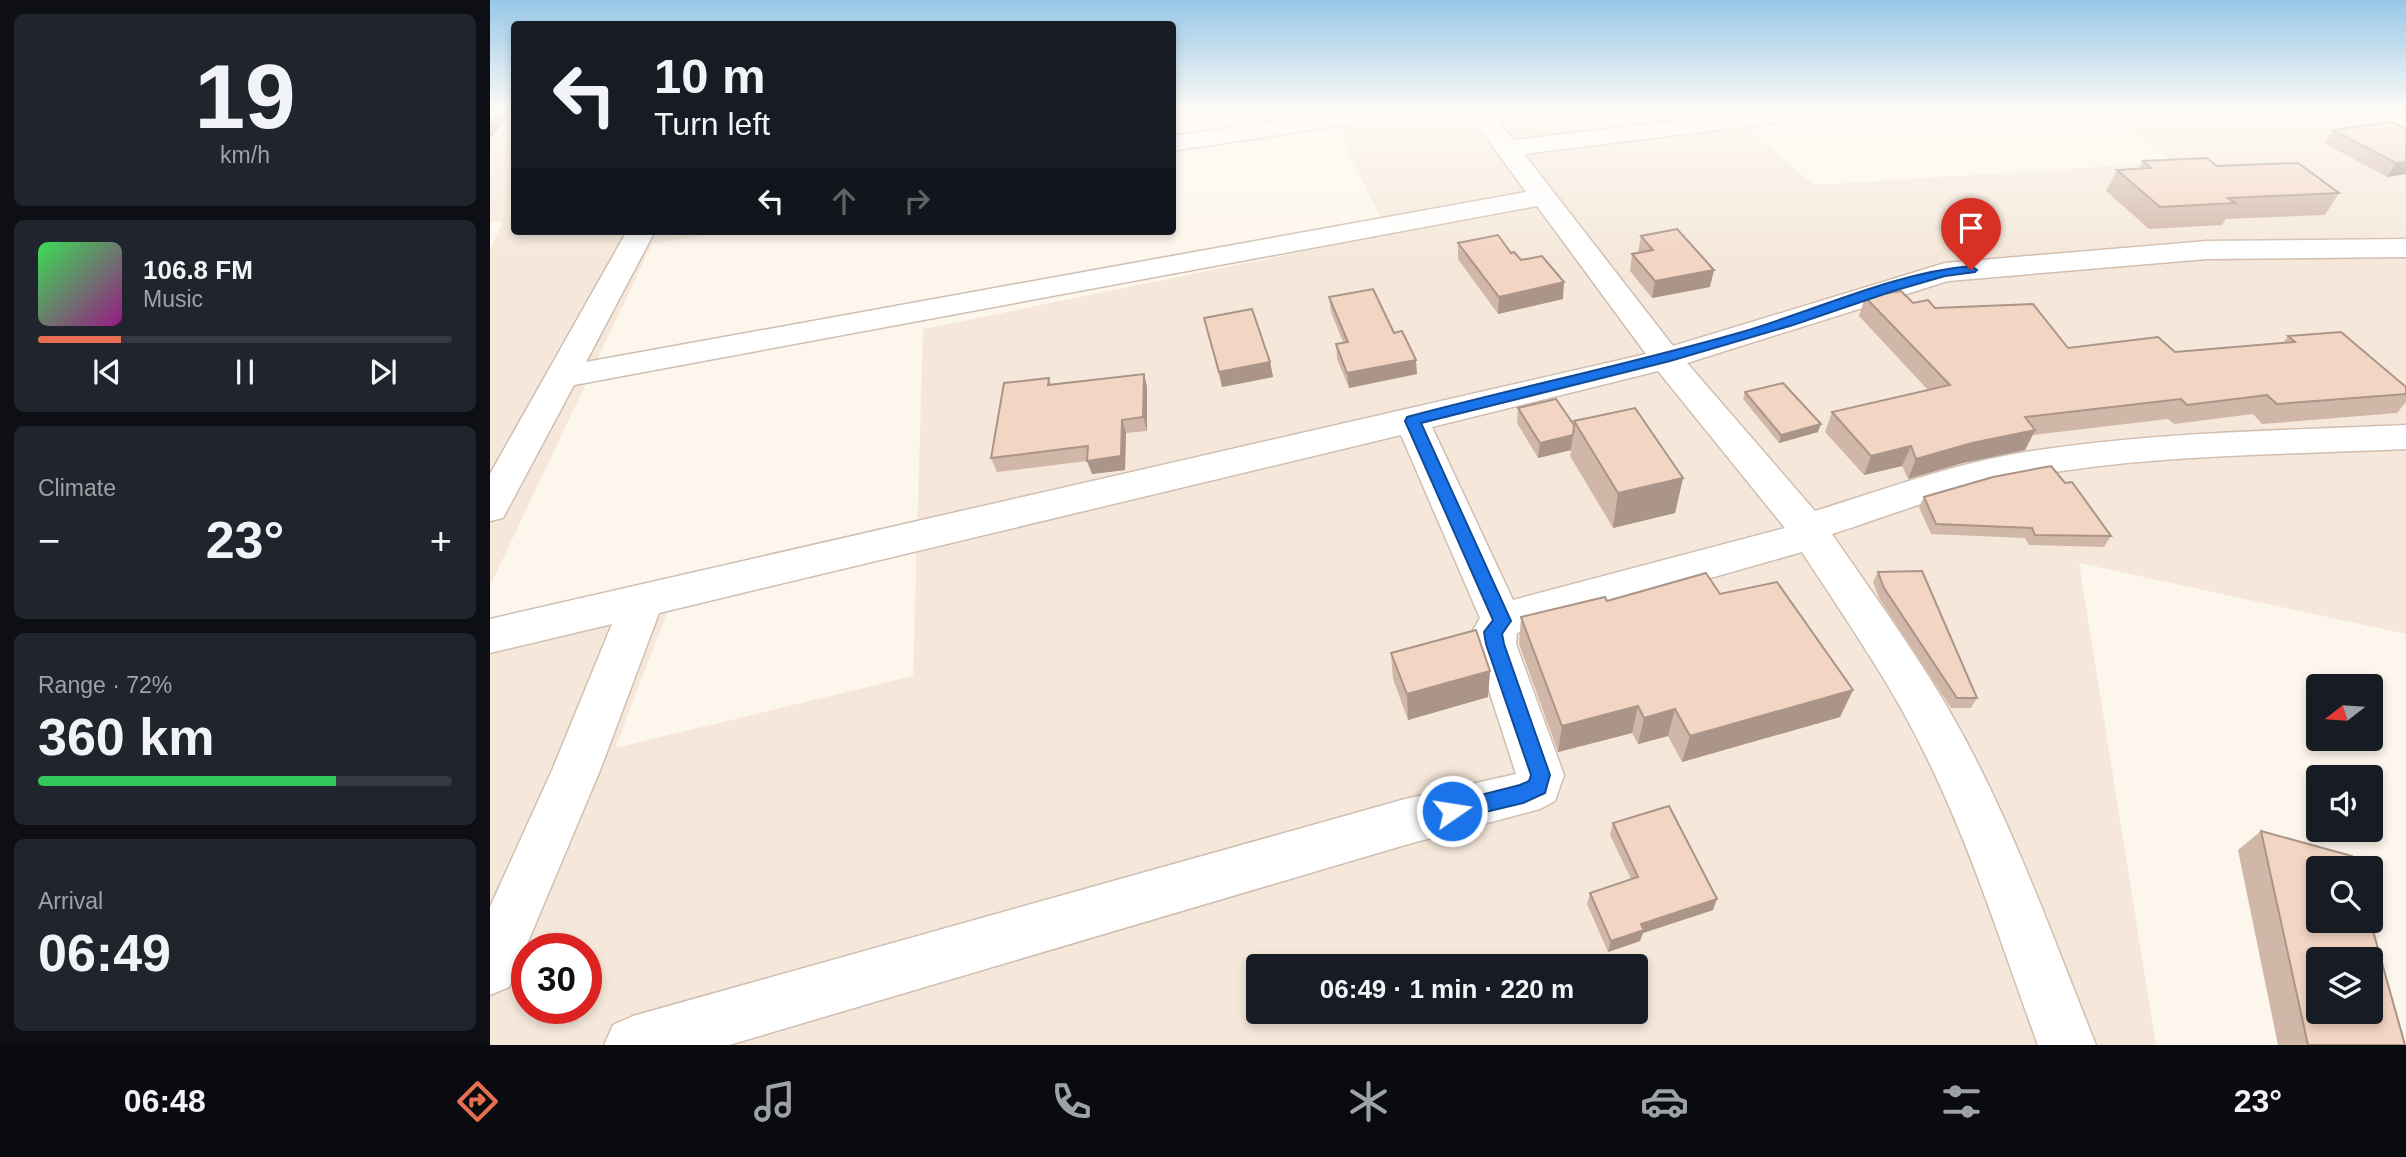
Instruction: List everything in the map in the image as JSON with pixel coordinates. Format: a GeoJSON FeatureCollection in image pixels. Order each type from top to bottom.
{"type":"FeatureCollection","features":[{"type":"Feature","properties":{"kind":"street"},"geometry":{"type":"LineString","coordinates":[[1516,159],[1666,359],[1810,531],[1897,664],[1942,740],[1984,829],[2067,1045]]}},
{"type":"Feature","properties":{"kind":"street"},"geometry":{"type":"LineString","coordinates":[[562,377],[1544,197]]}},
{"type":"Feature","properties":{"kind":"street"},"geometry":{"type":"LineString","coordinates":[[490,508],[639,235]]}},
{"type":"Feature","properties":{"kind":"street"},"geometry":{"type":"LineString","coordinates":[[490,636],[1412,421],[1666,359],[1945,272],[2207,250],[2406,248]]}},
{"type":"Feature","properties":{"kind":"street"},"geometry":{"type":"LineString","coordinates":[[1412,421],[1502,621]]}},
{"type":"Feature","properties":{"kind":"street"},"geometry":{"type":"LineString","coordinates":[[633,1045],[1405,822],[1523,794],[1538,786],[1540,775],[1493,632],[1502,621],[1517,615],[1810,531],[1943,485],[2009,468],[2113,454],[2406,437]]}},
{"type":"Feature","properties":{"kind":"street"},"geometry":{"type":"LineString","coordinates":[[490,968],[577,768],[642,602]]}},
{"type":"Feature","properties":{"kind":"shaded area"},"geometry":{"type":"Polygon","coordinates":[[[490,159],[511,159],[511,235],[705,235],[652,244],[490,586],[490,250],[503,221],[490,222],[490,159]]]}},
{"type":"Feature","properties":{"kind":"shaded area"},"geometry":{"type":"Polygon","coordinates":[[[1351,159],[1784,159],[1814,185],[2174,162],[2169,159],[2406,159],[2406,634],[2079,563],[2156,1045],[490,1045],[490,622],[678,584],[615,748],[913,676],[923,329],[1389,234],[1351,159]]]}},
{"type":"Feature","properties":{"kind":"building"},"geometry":{"type":"Polygon","coordinates":[[[2208,159],[2217,166],[2298,163],[2339,193],[2228,198],[2235,203],[2160,207],[2117,170],[2151,168],[2143,161],[2208,159]]]}},
{"type":"Feature","properties":{"kind":"building"},"geometry":{"type":"Polygon","coordinates":[[[2388,159],[2406,159],[2406,162],[2396,163],[2388,159]]]}},
{"type":"Feature","properties":{"kind":"building"},"geometry":{"type":"Polygon","coordinates":[[[1677,229],[1714,270],[1655,281],[1632,254],[1653,250],[1641,236],[1677,229]]]}},
{"type":"Feature","properties":{"kind":"building"},"geometry":{"type":"Polygon","coordinates":[[[1498,235],[1511,253],[1514,252],[1521,260],[1542,256],[1564,282],[1499,297],[1458,243],[1498,235]]]}},
{"type":"Feature","properties":{"kind":"building"},"geometry":{"type":"Polygon","coordinates":[[[1373,289],[1394,333],[1402,331],[1416,360],[1347,373],[1336,344],[1348,342],[1329,297],[1373,289]]]}},
{"type":"Feature","properties":{"kind":"building"},"geometry":{"type":"Polygon","coordinates":[[[1901,291],[1913,303],[1928,300],[1935,308],[2033,304],[2068,348],[2158,337],[2175,352],[2295,342],[2288,336],[2341,332],[2406,387],[2406,394],[2277,404],[2267,395],[2187,405],[2181,399],[2025,417],[2035,430],[1972,443],[1916,459],[1911,446],[1871,456],[1832,412],[1950,385],[1865,297],[1901,291]]]}},
{"type":"Feature","properties":{"kind":"building"},"geometry":{"type":"Polygon","coordinates":[[[1252,309],[1270,362],[1219,372],[1204,318],[1252,309]]]}},
{"type":"Feature","properties":{"kind":"building"},"geometry":{"type":"Polygon","coordinates":[[[1144,374],[1143,417],[1122,420],[1121,456],[1087,461],[1088,446],[991,458],[1004,383],[1049,378],[1048,385],[1144,374]]]}},
{"type":"Feature","properties":{"kind":"building"},"geometry":{"type":"Polygon","coordinates":[[[1783,383],[1821,424],[1781,435],[1745,392],[1783,383]]]}},
{"type":"Feature","properties":{"kind":"building"},"geometry":{"type":"Polygon","coordinates":[[[1556,399],[1574,425],[1573,435],[1540,443],[1518,408],[1556,399]]]}},
{"type":"Feature","properties":{"kind":"building"},"geometry":{"type":"Polygon","coordinates":[[[1635,408],[1683,478],[1618,493],[1574,421],[1635,408]]]}},
{"type":"Feature","properties":{"kind":"building"},"geometry":{"type":"Polygon","coordinates":[[[2051,466],[2065,483],[2072,482],[2111,536],[2035,535],[2032,528],[1936,524],[1924,497],[1993,477],[2051,466]]]}},
{"type":"Feature","properties":{"kind":"building"},"geometry":{"type":"Polygon","coordinates":[[[1922,571],[1977,698],[1957,698],[1884,588],[1878,572],[1922,571]]]}},
{"type":"Feature","properties":{"kind":"building"},"geometry":{"type":"Polygon","coordinates":[[[1706,573],[1720,594],[1777,582],[1853,690],[1690,736],[1675,709],[1644,718],[1638,706],[1562,726],[1521,617],[1605,597],[1607,601],[1706,573]]]}},
{"type":"Feature","properties":{"kind":"building"},"geometry":{"type":"Polygon","coordinates":[[[1476,630],[1490,671],[1407,694],[1391,653],[1476,630]]]}},
{"type":"Feature","properties":{"kind":"building"},"geometry":{"type":"Polygon","coordinates":[[[1669,806],[1717,899],[1641,924],[1644,930],[1611,941],[1590,893],[1638,877],[1613,823],[1669,806]]]}},
{"type":"Feature","properties":{"kind":"building"},"geometry":{"type":"Polygon","coordinates":[[[2261,831],[2352,856],[2306,856],[2306,933],[2374,933],[2378,947],[2306,947],[2306,1024],[2383,1024],[2383,966],[2405,1045],[2308,1045],[2261,831]]]}},
{"type":"Feature","properties":{"kind":"route"},"geometry":{"type":"LineString","coordinates":[[1452,811],[1523,794],[1538,786],[1540,775],[1495,644],[1493,632],[1502,621],[1412,421],[1666,359],[1889,288],[1945,272],[1971,270]]}}]}
